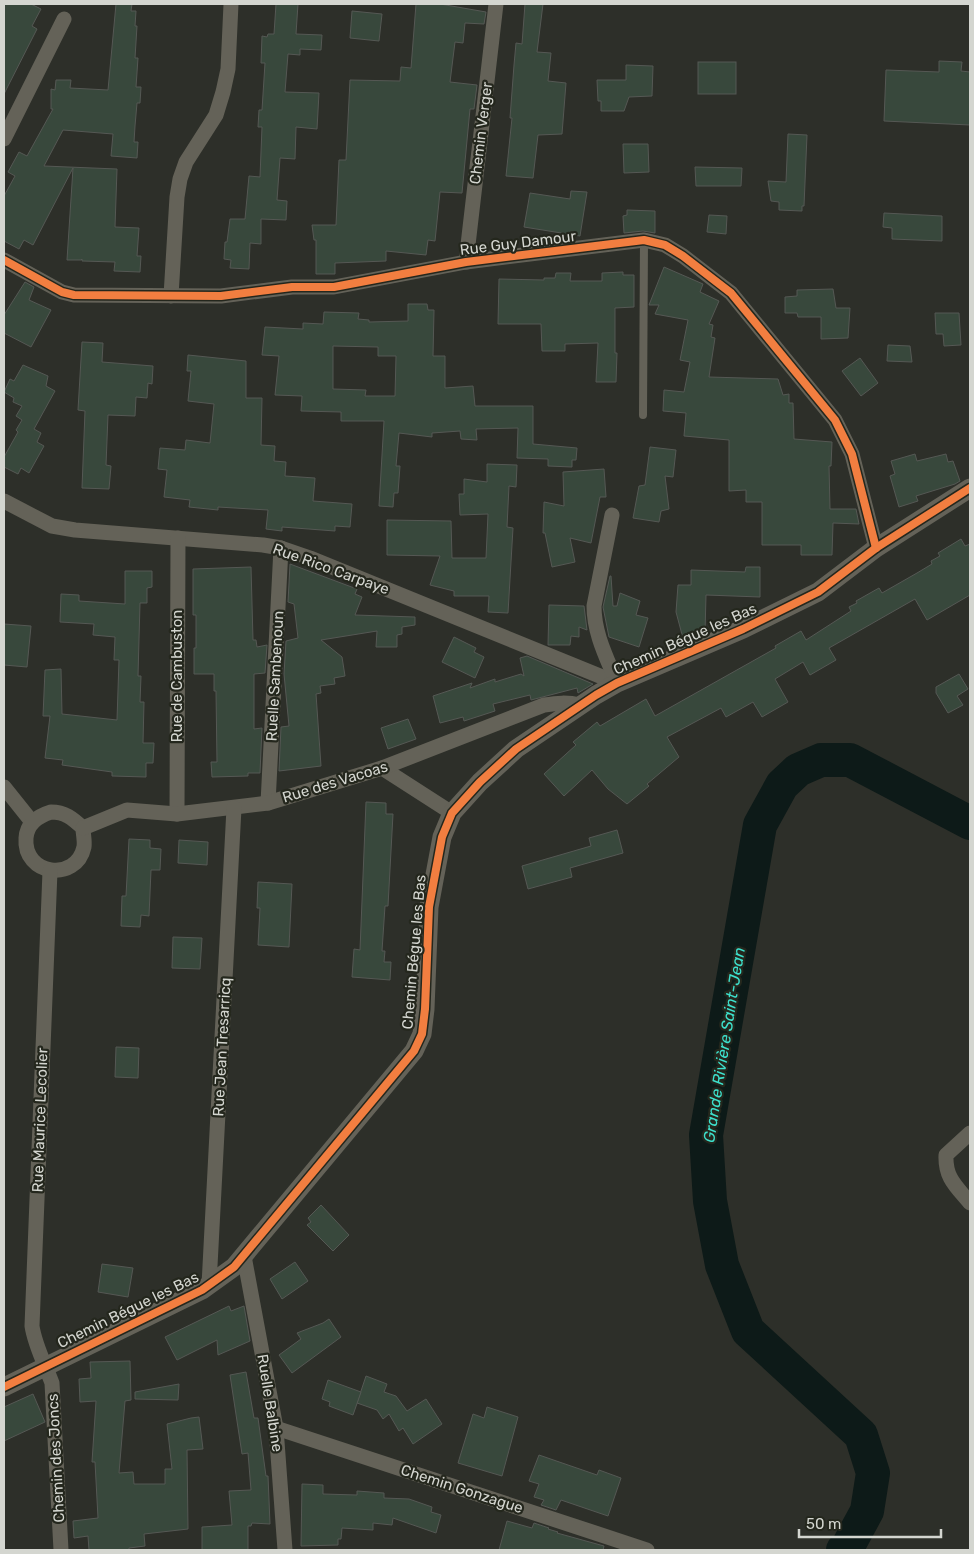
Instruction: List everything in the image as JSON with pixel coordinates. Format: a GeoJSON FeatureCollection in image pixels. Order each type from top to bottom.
{"type":"FeatureCollection","features":[{"type":"Feature","properties":{"kind":"street"},"geometry":{"type":"LineString","coordinates":[[171,296],[177,197],[180,179],[186,162],[216,115],[224,92],[228,69],[230,4]]}},
{"type":"Feature","properties":{"kind":"street","name":"Chemin Verger"},"geometry":{"type":"LineString","coordinates":[[466,262],[496,4]]}},
{"type":"Feature","properties":{"kind":"street"},"geometry":{"type":"LineString","coordinates":[[4,139],[64,19]]}},
{"type":"Feature","properties":{"kind":"street","name":"Rue Guy Damour"},"geometry":{"type":"LineString","coordinates":[[4,260],[62,292],[74,295],[221,296],[292,287],[334,287],[466,262],[644,240],[665,245],[683,256],[731,293],[835,420],[852,454],[876,548]]}},
{"type":"Feature","properties":{"kind":"street","name":"Chemin Bégue les Bas"},"geometry":{"type":"LineString","coordinates":[[4,1387],[202,1290],[234,1268],[414,1051],[422,1034],[425,1010],[429,907],[442,837],[452,813],[480,782],[516,750],[580,705],[617,684],[743,629],[818,592],[876,548],[970,488]]}},
{"type":"Feature","properties":{"kind":"street","name":"Rue Rico Carpaye"},"geometry":{"type":"LineString","coordinates":[[4,501],[52,526],[75,530],[263,544],[281,548],[617,684]]}},
{"type":"Feature","properties":{"kind":"street"},"geometry":{"type":"LineString","coordinates":[[612,515],[594,606],[594,620],[597,634],[617,684]]}},
{"type":"Feature","properties":{"kind":"street","name":"Rue de Cambuston"},"geometry":{"type":"LineString","coordinates":[[176,814],[178,538]]}},
{"type":"Feature","properties":{"kind":"street","name":"Ruelle Sambenoun"},"geometry":{"type":"LineString","coordinates":[[268,804],[281,548]]}},
{"type":"Feature","properties":{"kind":"street","name":"Rue des Vacoas"},"geometry":{"type":"LineString","coordinates":[[83,828],[127,810],[176,814],[268,804],[382,768],[544,705],[569,703],[580,705]]}},
{"type":"Feature","properties":{"kind":"street"},"geometry":{"type":"LineString","coordinates":[[382,768],[452,813]]}},
{"type":"Feature","properties":{"kind":"street"},"geometry":{"type":"LineString","coordinates":[[4,787],[32,822]]}},
{"type":"Feature","properties":{"kind":"street","name":"Rue Jean Tresarricq"},"geometry":{"type":"LineString","coordinates":[[209,1285],[234,808]]}},
{"type":"Feature","properties":{"kind":"street"},"geometry":{"type":"LineString","coordinates":[[62,812],[71,816],[83,828],[84,847],[80,857],[72,866],[50,871],[38,866],[29,857],[25,845],[26,833],[32,822],[40,815],[62,812]]}},
{"type":"Feature","properties":{"kind":"street","name":"Rue Maurice Lecolier"},"geometry":{"type":"LineString","coordinates":[[46,1366],[35,1343],[32,1326],[50,871]]}},
{"type":"Feature","properties":{"kind":"street"},"geometry":{"type":"LineString","coordinates":[[970,1133],[946,1155],[946,1169],[954,1184],[970,1204]]}},
{"type":"Feature","properties":{"kind":"street","name":"Ruelle Balbine"},"geometry":{"type":"LineString","coordinates":[[244,1256],[276,1428],[284,1550]]}},
{"type":"Feature","properties":{"kind":"street","name":"Chemin des Joncs"},"geometry":{"type":"LineString","coordinates":[[46,1366],[54,1395],[61,1550]]}},
{"type":"Feature","properties":{"kind":"street","name":"Chemin Gonzague"},"geometry":{"type":"LineString","coordinates":[[276,1428],[647,1550]]}},
{"type":"Feature","properties":{"kind":"lane"},"geometry":{"type":"LineString","coordinates":[[643,416],[644,240]]}},
{"type":"Feature","properties":{"kind":"building"},"geometry":{"type":"Polygon","coordinates":[[[4,4],[31,4],[41,9],[32,26],[37,29],[4,94],[4,4]]]}},
{"type":"Feature","properties":{"kind":"building"},"geometry":{"type":"Polygon","coordinates":[[[116,4],[132,4],[131,11],[136,11],[135,58],[138,58],[136,87],[141,87],[140,103],[137,103],[134,142],[138,142],[137,158],[111,156],[113,134],[63,130],[44,166],[117,169],[115,227],[139,228],[137,256],[141,256],[140,272],[114,271],[115,262],[82,261],[82,259],[67,260],[73,168],[33,245],[24,240],[19,249],[4,241],[4,196],[15,176],[8,172],[19,152],[27,156],[53,109],[51,109],[51,89],[55,90],[56,80],[71,80],[70,88],[108,90],[116,4]]]}},
{"type":"Feature","properties":{"kind":"building"},"geometry":{"type":"Polygon","coordinates":[[[276,4],[298,4],[296,34],[322,35],[321,50],[300,49],[300,55],[288,54],[285,92],[319,93],[317,129],[296,127],[295,159],[280,158],[277,200],[287,201],[286,220],[261,219],[261,244],[250,243],[249,269],[230,268],[231,260],[224,259],[225,242],[227,242],[230,219],[245,219],[249,176],[260,177],[262,127],[258,127],[259,110],[262,110],[265,63],[261,63],[262,36],[267,37],[268,34],[274,34],[276,4]]]}},
{"type":"Feature","properties":{"kind":"building"},"geometry":{"type":"Polygon","coordinates":[[[416,4],[440,4],[486,12],[484,24],[465,23],[463,43],[455,42],[450,82],[477,85],[474,109],[470,109],[462,193],[440,192],[435,241],[428,240],[426,255],[386,251],[386,261],[335,263],[335,274],[316,274],[316,240],[314,240],[312,225],[336,225],[339,160],[346,160],[350,80],[400,81],[401,67],[411,68],[416,4]]]}},
{"type":"Feature","properties":{"kind":"building"},"geometry":{"type":"Polygon","coordinates":[[[525,4],[543,4],[537,52],[551,53],[548,81],[566,83],[562,134],[538,135],[533,178],[506,176],[512,118],[510,118],[516,43],[522,44],[525,4]]]}},
{"type":"Feature","properties":{"kind":"building"},"geometry":{"type":"Polygon","coordinates":[[[352,11],[382,14],[379,41],[350,38],[352,11]]]}},
{"type":"Feature","properties":{"kind":"building"},"geometry":{"type":"Polygon","coordinates":[[[939,61],[962,62],[961,71],[970,72],[970,125],[884,121],[886,70],[939,72],[939,61]]]}},
{"type":"Feature","properties":{"kind":"building"},"geometry":{"type":"Polygon","coordinates":[[[698,62],[736,62],[736,94],[698,94],[698,62]]]}},
{"type":"Feature","properties":{"kind":"building"},"geometry":{"type":"Polygon","coordinates":[[[626,65],[653,66],[652,96],[629,97],[624,111],[601,111],[601,101],[598,101],[597,80],[626,80],[626,65]]]}},
{"type":"Feature","properties":{"kind":"building"},"geometry":{"type":"Polygon","coordinates":[[[788,134],[807,135],[804,206],[802,206],[802,211],[779,210],[779,202],[771,201],[768,181],[786,182],[788,134]]]}},
{"type":"Feature","properties":{"kind":"building"},"geometry":{"type":"Polygon","coordinates":[[[623,144],[648,144],[649,172],[624,173],[623,144]]]}},
{"type":"Feature","properties":{"kind":"building"},"geometry":{"type":"Polygon","coordinates":[[[695,167],[742,168],[741,186],[696,186],[695,167]]]}},
{"type":"Feature","properties":{"kind":"building"},"geometry":{"type":"Polygon","coordinates":[[[571,191],[587,192],[580,236],[524,227],[530,193],[570,199],[571,191]]]}},
{"type":"Feature","properties":{"kind":"building"},"geometry":{"type":"Polygon","coordinates":[[[627,210],[655,211],[655,233],[643,231],[624,233],[623,216],[627,215],[627,210]]]}},
{"type":"Feature","properties":{"kind":"building"},"geometry":{"type":"Polygon","coordinates":[[[884,213],[942,216],[942,241],[892,239],[892,228],[883,227],[884,213]]]}},
{"type":"Feature","properties":{"kind":"building"},"geometry":{"type":"Polygon","coordinates":[[[709,215],[727,216],[726,234],[707,232],[709,215]]]}},
{"type":"Feature","properties":{"kind":"building"},"geometry":{"type":"Polygon","coordinates":[[[664,267],[703,284],[700,292],[719,301],[709,324],[713,325],[711,337],[715,338],[709,377],[778,379],[783,395],[789,394],[789,403],[793,403],[794,439],[832,442],[831,466],[829,466],[830,509],[856,509],[859,524],[833,523],[832,555],[801,555],[801,545],[762,545],[762,502],[746,502],[746,490],[729,491],[729,440],[684,436],[686,413],[663,411],[664,390],[684,392],[690,362],[680,360],[688,320],[655,314],[659,305],[649,305],[664,267]]]}},
{"type":"Feature","properties":{"kind":"building"},"geometry":{"type":"Polygon","coordinates":[[[623,272],[623,275],[634,275],[634,307],[615,308],[616,382],[596,382],[598,343],[565,344],[565,351],[542,351],[541,324],[498,324],[499,279],[544,280],[544,278],[555,278],[556,273],[571,273],[570,281],[602,281],[602,273],[623,272]]]}},
{"type":"Feature","properties":{"kind":"building"},"geometry":{"type":"Polygon","coordinates":[[[25,282],[34,287],[29,300],[51,310],[31,347],[4,333],[4,315],[25,282]]]}},
{"type":"Feature","properties":{"kind":"building"},"geometry":{"type":"Polygon","coordinates":[[[833,289],[836,308],[850,308],[848,338],[821,339],[821,317],[798,317],[797,313],[785,313],[785,297],[797,296],[797,290],[833,289]]]}},
{"type":"Feature","properties":{"kind":"building"},"geometry":{"type":"Polygon","coordinates":[[[408,304],[427,304],[428,310],[434,310],[433,356],[445,356],[445,388],[473,386],[475,406],[533,406],[533,444],[577,448],[576,460],[572,460],[572,467],[548,466],[548,459],[517,458],[518,428],[476,429],[477,440],[461,439],[460,431],[432,433],[432,437],[399,433],[396,466],[400,466],[398,493],[394,493],[393,507],[379,506],[384,421],[341,421],[341,412],[301,411],[302,396],[275,395],[279,356],[262,355],[265,327],[303,329],[303,323],[323,324],[324,312],[359,313],[358,319],[369,320],[369,322],[408,321],[408,304]],[[333,346],[333,389],[366,390],[365,396],[395,396],[396,356],[378,356],[378,347],[333,346]]]}},
{"type":"Feature","properties":{"kind":"building"},"geometry":{"type":"Polygon","coordinates":[[[935,313],[959,313],[961,345],[944,346],[943,334],[936,334],[935,313]]]}},
{"type":"Feature","properties":{"kind":"building"},"geometry":{"type":"Polygon","coordinates":[[[82,342],[103,343],[102,362],[153,366],[152,384],[148,383],[147,398],[136,397],[135,416],[108,415],[106,465],[111,466],[109,489],[82,488],[85,411],[78,410],[82,342]]]}},
{"type":"Feature","properties":{"kind":"building"},"geometry":{"type":"Polygon","coordinates":[[[888,345],[910,346],[912,362],[887,361],[888,345]]]}},
{"type":"Feature","properties":{"kind":"building"},"geometry":{"type":"Polygon","coordinates":[[[188,355],[246,361],[246,398],[262,398],[261,445],[275,446],[274,461],[286,462],[285,476],[315,478],[313,501],[352,504],[350,527],[335,526],[335,531],[282,527],[282,531],[266,529],[268,510],[218,507],[218,510],[189,507],[190,500],[164,497],[167,470],[158,469],[160,448],[185,450],[186,440],[210,443],[214,404],[188,401],[191,371],[187,371],[188,355]]]}},
{"type":"Feature","properties":{"kind":"building"},"geometry":{"type":"Polygon","coordinates":[[[860,358],[878,383],[861,396],[842,371],[860,358]]]}},
{"type":"Feature","properties":{"kind":"building"},"geometry":{"type":"Polygon","coordinates":[[[23,365],[48,376],[46,386],[55,391],[34,429],[41,433],[37,442],[44,446],[29,473],[21,468],[18,474],[4,467],[4,457],[18,432],[16,430],[22,420],[16,416],[22,406],[13,402],[14,398],[4,392],[10,379],[14,381],[23,365]]]}},
{"type":"Feature","properties":{"kind":"building"},"geometry":{"type":"Polygon","coordinates":[[[650,447],[676,450],[673,477],[665,476],[669,509],[661,511],[659,522],[633,518],[639,486],[645,485],[650,447]]]}},
{"type":"Feature","properties":{"kind":"building"},"geometry":{"type":"Polygon","coordinates":[[[915,454],[917,461],[946,454],[948,462],[953,461],[960,481],[916,496],[918,501],[899,507],[890,476],[895,474],[891,461],[915,454]]]}},
{"type":"Feature","properties":{"kind":"building"},"geometry":{"type":"Polygon","coordinates":[[[487,464],[517,465],[516,487],[509,486],[507,527],[513,528],[508,613],[488,612],[489,596],[454,596],[454,591],[430,585],[440,556],[387,555],[387,520],[451,521],[452,558],[486,558],[488,514],[460,515],[459,494],[464,494],[464,479],[487,482],[487,464]]]}},
{"type":"Feature","properties":{"kind":"building"},"geometry":{"type":"Polygon","coordinates":[[[604,469],[606,497],[600,497],[591,543],[570,538],[575,562],[552,567],[545,533],[543,533],[544,502],[564,506],[563,472],[604,469]]]}},
{"type":"Feature","properties":{"kind":"building"},"geometry":{"type":"Polygon","coordinates":[[[961,539],[965,546],[970,544],[970,595],[927,620],[915,599],[829,648],[836,660],[810,675],[803,662],[775,679],[788,702],[762,717],[753,702],[726,717],[721,708],[667,737],[679,757],[627,804],[608,789],[592,770],[564,796],[544,774],[576,745],[573,742],[597,722],[600,726],[646,699],[655,716],[776,648],[775,646],[801,631],[806,640],[851,611],[849,607],[857,603],[856,601],[879,588],[882,593],[917,573],[932,564],[931,561],[940,556],[938,553],[961,539]]]}},
{"type":"Feature","properties":{"kind":"building"},"geometry":{"type":"Polygon","coordinates":[[[290,564],[357,589],[355,594],[362,597],[355,615],[415,617],[415,625],[402,627],[402,634],[397,635],[397,647],[376,647],[377,631],[321,640],[342,657],[345,676],[334,678],[335,684],[320,686],[321,693],[316,694],[321,766],[279,771],[281,727],[289,726],[284,674],[286,641],[298,638],[294,604],[288,602],[290,564]]]}},
{"type":"Feature","properties":{"kind":"building"},"geometry":{"type":"Polygon","coordinates":[[[251,567],[253,640],[256,640],[257,647],[267,645],[265,673],[254,674],[254,729],[262,728],[260,773],[248,773],[248,776],[212,777],[211,762],[217,762],[216,691],[214,691],[214,674],[194,674],[196,615],[193,615],[193,569],[251,567]]]}},
{"type":"Feature","properties":{"kind":"building"},"geometry":{"type":"Polygon","coordinates":[[[746,567],[760,567],[760,597],[706,595],[705,633],[684,642],[676,612],[678,585],[691,585],[691,570],[745,572],[746,567]]]}},
{"type":"Feature","properties":{"kind":"building"},"geometry":{"type":"Polygon","coordinates":[[[125,571],[152,571],[152,587],[147,588],[147,603],[140,603],[138,676],[141,676],[140,702],[144,702],[143,743],[154,743],[153,763],[146,763],[146,777],[112,776],[112,772],[62,765],[63,760],[45,758],[50,716],[43,716],[45,670],[61,669],[62,714],[117,720],[119,660],[114,660],[115,637],[93,635],[94,624],[60,622],[61,594],[79,595],[79,601],[125,604],[125,571]]]}},
{"type":"Feature","properties":{"kind":"building"},"geometry":{"type":"Polygon","coordinates":[[[610,576],[613,606],[617,606],[620,593],[640,601],[636,615],[648,618],[639,647],[609,637],[603,607],[610,576]]]}},
{"type":"Feature","properties":{"kind":"building"},"geometry":{"type":"Polygon","coordinates":[[[549,605],[584,606],[587,630],[579,627],[579,637],[571,636],[570,645],[548,645],[549,605]]]}},
{"type":"Feature","properties":{"kind":"building"},"geometry":{"type":"Polygon","coordinates":[[[4,624],[31,626],[27,667],[4,665],[4,624]]]}},
{"type":"Feature","properties":{"kind":"building"},"geometry":{"type":"Polygon","coordinates":[[[454,637],[476,648],[474,652],[484,657],[475,678],[442,662],[454,637]]]}},
{"type":"Feature","properties":{"kind":"building"},"geometry":{"type":"Polygon","coordinates":[[[527,656],[593,684],[578,693],[577,688],[531,700],[530,695],[493,704],[495,711],[464,721],[463,717],[440,723],[433,696],[472,683],[470,688],[495,679],[495,682],[521,674],[524,676],[520,658],[527,656]]]}},
{"type":"Feature","properties":{"kind":"building"},"geometry":{"type":"Polygon","coordinates":[[[959,674],[968,689],[957,696],[963,705],[948,713],[936,693],[936,687],[959,674]]]}},
{"type":"Feature","properties":{"kind":"building"},"geometry":{"type":"Polygon","coordinates":[[[408,719],[416,739],[388,749],[381,728],[408,719]]]}},
{"type":"Feature","properties":{"kind":"building"},"geometry":{"type":"Polygon","coordinates":[[[366,802],[386,803],[386,814],[393,814],[388,906],[385,906],[382,951],[385,951],[384,962],[391,962],[390,980],[352,977],[354,949],[360,950],[366,802]]]}},
{"type":"Feature","properties":{"kind":"building"},"geometry":{"type":"Polygon","coordinates":[[[617,830],[623,853],[570,868],[572,877],[528,889],[522,866],[591,846],[589,838],[617,830]]]}},
{"type":"Feature","properties":{"kind":"building"},"geometry":{"type":"Polygon","coordinates":[[[129,839],[150,840],[150,848],[161,849],[160,870],[151,870],[149,916],[141,915],[140,927],[121,926],[122,896],[126,896],[129,839]]]}},
{"type":"Feature","properties":{"kind":"building"},"geometry":{"type":"Polygon","coordinates":[[[179,840],[208,842],[207,865],[178,863],[179,840]]]}},
{"type":"Feature","properties":{"kind":"building"},"geometry":{"type":"Polygon","coordinates":[[[258,882],[292,884],[289,947],[258,945],[260,908],[257,908],[258,882]]]}},
{"type":"Feature","properties":{"kind":"building"},"geometry":{"type":"Polygon","coordinates":[[[173,937],[202,938],[200,969],[172,968],[173,937]]]}},
{"type":"Feature","properties":{"kind":"building"},"geometry":{"type":"Polygon","coordinates":[[[116,1047],[139,1048],[138,1078],[115,1077],[116,1047]]]}},
{"type":"Feature","properties":{"kind":"building"},"geometry":{"type":"Polygon","coordinates":[[[321,1205],[349,1235],[333,1251],[307,1225],[311,1222],[308,1218],[321,1205]]]}},
{"type":"Feature","properties":{"kind":"building"},"geometry":{"type":"Polygon","coordinates":[[[295,1262],[308,1281],[282,1299],[270,1279],[295,1262]]]}},
{"type":"Feature","properties":{"kind":"building"},"geometry":{"type":"Polygon","coordinates":[[[102,1264],[133,1268],[128,1297],[98,1292],[102,1264]]]}},
{"type":"Feature","properties":{"kind":"building"},"geometry":{"type":"Polygon","coordinates":[[[229,1306],[231,1311],[244,1306],[250,1341],[218,1355],[217,1340],[177,1360],[165,1337],[229,1306]]]}},
{"type":"Feature","properties":{"kind":"building"},"geometry":{"type":"Polygon","coordinates":[[[329,1319],[341,1337],[292,1373],[279,1355],[301,1339],[297,1333],[329,1319]]]}},
{"type":"Feature","properties":{"kind":"building"},"geometry":{"type":"Polygon","coordinates":[[[130,1361],[131,1400],[125,1401],[119,1473],[133,1472],[134,1484],[165,1484],[165,1469],[172,1469],[167,1424],[199,1417],[203,1449],[187,1450],[188,1529],[144,1534],[145,1546],[129,1548],[129,1550],[89,1550],[88,1536],[74,1538],[73,1521],[98,1518],[95,1462],[92,1462],[96,1401],[80,1402],[79,1379],[91,1378],[90,1362],[130,1361]]]}},
{"type":"Feature","properties":{"kind":"building"},"geometry":{"type":"Polygon","coordinates":[[[246,1372],[254,1418],[258,1418],[266,1476],[268,1476],[270,1524],[252,1523],[251,1526],[248,1526],[248,1550],[202,1550],[202,1527],[232,1525],[229,1491],[251,1490],[248,1453],[242,1454],[230,1375],[246,1372]]]}},
{"type":"Feature","properties":{"kind":"building"},"geometry":{"type":"Polygon","coordinates":[[[366,1376],[387,1384],[384,1392],[396,1396],[407,1411],[426,1399],[442,1424],[413,1444],[403,1428],[399,1431],[389,1414],[383,1419],[377,1410],[357,1403],[366,1376]]]}},
{"type":"Feature","properties":{"kind":"building"},"geometry":{"type":"Polygon","coordinates":[[[328,1380],[361,1392],[353,1415],[329,1406],[330,1402],[322,1399],[328,1380]]]}},
{"type":"Feature","properties":{"kind":"building"},"geometry":{"type":"Polygon","coordinates":[[[179,1384],[178,1400],[135,1399],[135,1392],[179,1384]]]}},
{"type":"Feature","properties":{"kind":"building"},"geometry":{"type":"Polygon","coordinates":[[[33,1394],[45,1422],[4,1441],[4,1407],[33,1394]]]}},
{"type":"Feature","properties":{"kind":"building"},"geometry":{"type":"Polygon","coordinates":[[[487,1407],[518,1417],[502,1476],[458,1463],[473,1414],[484,1418],[487,1407]]]}},
{"type":"Feature","properties":{"kind":"building"},"geometry":{"type":"Polygon","coordinates":[[[539,1455],[597,1475],[599,1470],[621,1478],[608,1516],[561,1500],[556,1510],[541,1505],[544,1500],[534,1497],[539,1484],[529,1481],[539,1455]]]}},
{"type":"Feature","properties":{"kind":"building"},"geometry":{"type":"Polygon","coordinates":[[[302,1484],[323,1485],[323,1494],[357,1495],[357,1491],[384,1493],[384,1498],[409,1499],[432,1507],[431,1512],[441,1515],[436,1533],[393,1518],[392,1525],[373,1523],[373,1530],[342,1528],[341,1539],[338,1539],[338,1545],[301,1546],[302,1484]]]}},
{"type":"Feature","properties":{"kind":"building"},"geometry":{"type":"Polygon","coordinates":[[[507,1521],[532,1528],[534,1523],[557,1533],[604,1546],[603,1550],[499,1550],[507,1521]]]}},
{"type":"Feature","properties":{"kind":"waterway","name":"Grande Rivière Saint-Jean"},"geometry":{"type":"LineString","coordinates":[[843,1550],[847,1548],[867,1511],[873,1473],[861,1435],[748,1331],[722,1265],[710,1201],[706,1135],[760,825],[782,785],[798,770],[821,760],[850,760],[970,823]]}},
{"type":"Feature","properties":{"kind":"cycle path"},"geometry":{"type":"LineString","coordinates":[[4,260],[62,292],[74,295],[221,296],[292,287],[334,287],[466,262],[644,240],[665,245],[683,256],[731,293],[835,420],[852,454],[876,548]]}},
{"type":"Feature","properties":{"kind":"cycle path"},"geometry":{"type":"LineString","coordinates":[[4,1387],[202,1290],[234,1267],[414,1051],[422,1034],[425,1009],[429,907],[442,837],[452,813],[480,782],[516,749],[596,695],[617,683],[743,629],[818,592],[876,548],[970,488]]}}]}
